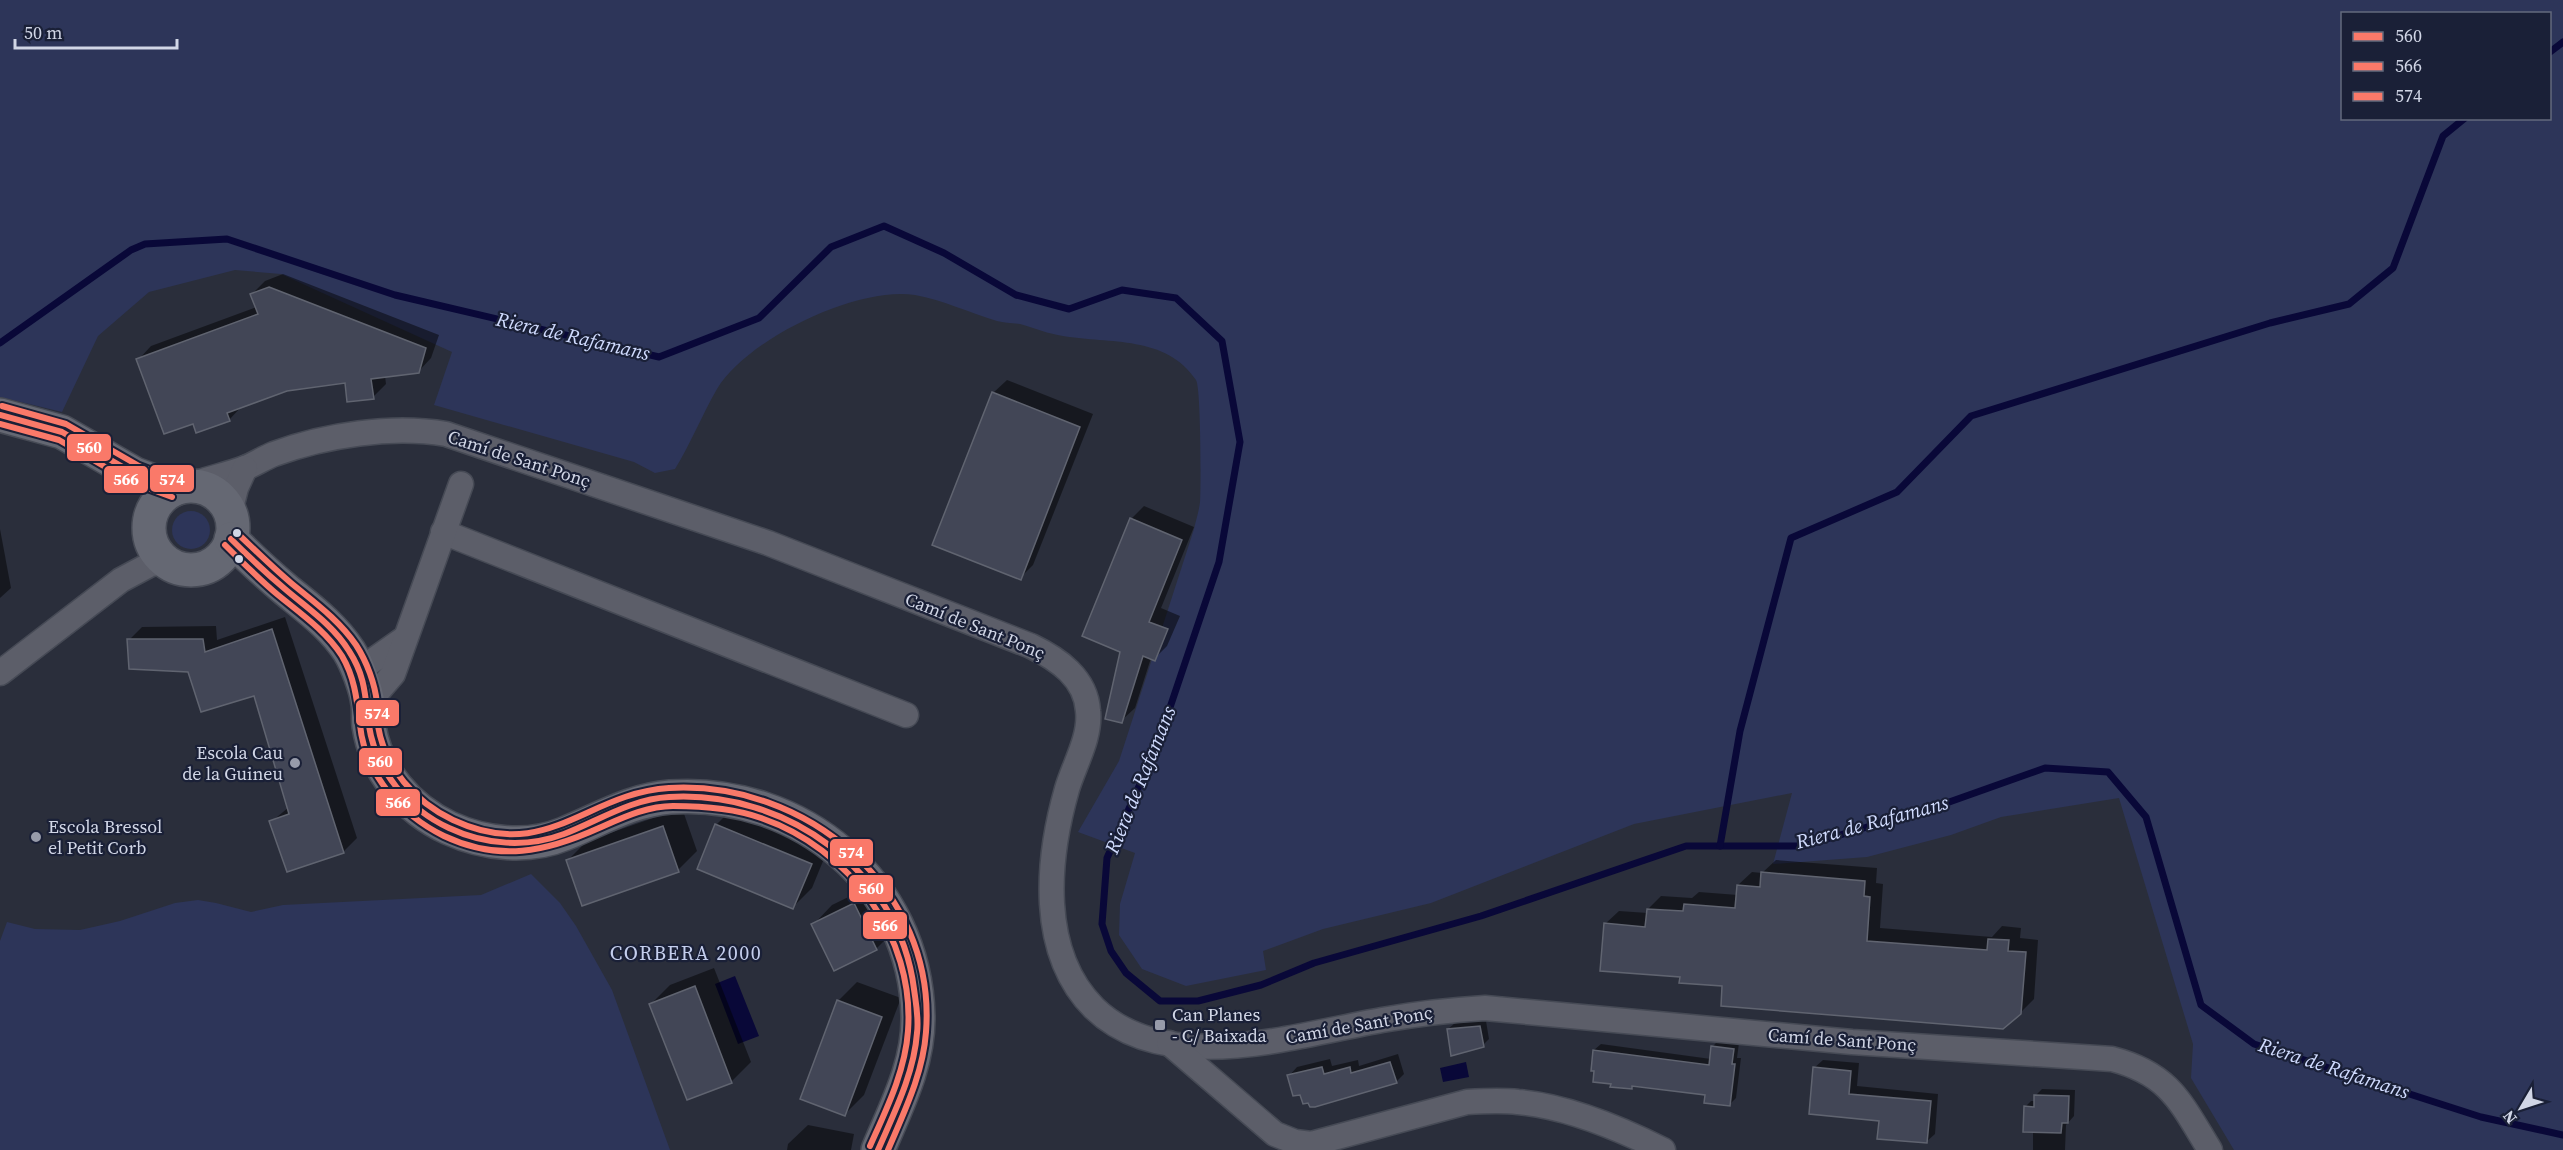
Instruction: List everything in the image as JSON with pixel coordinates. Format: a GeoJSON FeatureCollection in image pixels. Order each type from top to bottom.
{"type":"FeatureCollection","features":[{"type":"Feature","properties":{"kind":"street"},"geometry":{"type":"LineString","coordinates":[[0,415],[62,432],[135,474],[181,488]]}},
{"type":"Feature","properties":{"kind":"street","name":"Camí de Sant Ponç"},"geometry":{"type":"LineString","coordinates":[[181,488],[245,468],[297,447],[359,434],[401,429],[446,434],[768,543],[1031,646],[1057,660],[1077,682],[1089,711],[1086,732],[1061,816],[1054,858],[1053,910],[1059,949],[1075,984],[1094,1008],[1124,1029],[1169,1043],[1215,1047],[1246,1044],[1451,1010],[1485,1008],[1852,1042],[2112,1059],[2147,1071],[2174,1092],[2210,1150]]}},
{"type":"Feature","properties":{"kind":"street"},"geometry":{"type":"LineString","coordinates":[[245,468],[236,488],[231,525],[226,551],[217,561],[205,568],[179,569],[157,553],[151,542],[150,517],[155,504],[163,494],[181,488],[200,487],[212,492],[223,501],[231,525],[287,591],[319,615],[347,649],[356,664],[368,703],[368,725],[376,753],[385,772],[407,799],[430,817],[466,834],[503,843],[530,842],[561,836],[613,812],[642,802],[668,797],[723,798],[761,808],[806,827],[855,864],[879,893],[904,941],[910,960],[918,1017],[913,1063],[878,1150]]}},
{"type":"Feature","properties":{"kind":"street"},"geometry":{"type":"LineString","coordinates":[[135,474],[150,517]]}},
{"type":"Feature","properties":{"kind":"street"},"geometry":{"type":"LineString","coordinates":[[368,703],[393,674],[461,484]]}},
{"type":"Feature","properties":{"kind":"street"},"geometry":{"type":"LineString","coordinates":[[443,532],[906,715]]}},
{"type":"Feature","properties":{"kind":"street"},"geometry":{"type":"LineString","coordinates":[[0,673],[121,580],[151,564],[167,562]]}},
{"type":"Feature","properties":{"kind":"street"},"geometry":{"type":"LineString","coordinates":[[205,568],[287,591]]}},
{"type":"Feature","properties":{"kind":"street"},"geometry":{"type":"LineString","coordinates":[[356,664],[368,664],[405,638]]}},
{"type":"Feature","properties":{"kind":"street"},"geometry":{"type":"LineString","coordinates":[[1169,1043],[1275,1134],[1301,1147],[1467,1102],[1494,1101],[1518,1102],[1553,1108],[1587,1119],[1663,1150]]}},
{"type":"Feature","properties":{"kind":"shaded area"},"geometry":{"type":"Polygon","coordinates":[[[0,0],[2563,0],[2563,1150],[2234,1150],[2191,1078],[2193,1044],[2119,798],[2001,817],[1951,835],[1867,857],[1773,864],[1792,793],[1634,824],[1431,903],[1323,929],[1263,951],[1266,970],[1186,986],[1142,969],[1119,935],[1120,904],[1135,853],[1078,832],[1119,761],[1200,505],[1200,418],[1196,380],[1184,366],[1169,355],[1153,348],[1058,335],[1020,324],[997,321],[915,295],[891,294],[864,299],[806,320],[752,352],[732,370],[717,389],[675,469],[655,473],[634,462],[434,405],[452,352],[281,274],[235,270],[149,292],[98,336],[62,412],[0,397],[0,0]]]}},
{"type":"Feature","properties":{"kind":"shaded area"},"geometry":{"type":"Polygon","coordinates":[[[191,511],[205,516],[210,530],[205,544],[191,549],[177,544],[172,530],[177,516],[191,511]]]}},
{"type":"Feature","properties":{"kind":"shaded area"},"geometry":{"type":"Polygon","coordinates":[[[531,874],[560,903],[576,926],[612,990],[670,1150],[0,1150],[0,941],[7,922],[35,929],[80,930],[120,921],[175,903],[198,900],[251,912],[283,905],[481,895],[531,874]]]}},
{"type":"Feature","properties":{"kind":"shaded area"},"geometry":{"type":"Polygon","coordinates":[[[735,976],[759,1036],[738,1044],[715,984],[735,976]]]}},
{"type":"Feature","properties":{"kind":"shaded area"},"geometry":{"type":"Polygon","coordinates":[[[1466,1062],[1469,1077],[1443,1082],[1440,1068],[1466,1062]]]}},
{"type":"Feature","properties":{"kind":"building"},"geometry":{"type":"Polygon","coordinates":[[[269,287],[426,348],[419,373],[371,379],[374,399],[347,402],[345,383],[287,391],[227,413],[230,421],[196,433],[193,424],[164,434],[136,359],[258,314],[250,294],[269,287]]]}},
{"type":"Feature","properties":{"kind":"building"},"geometry":{"type":"Polygon","coordinates":[[[992,392],[1080,427],[1021,580],[932,545],[992,392]]]}},
{"type":"Feature","properties":{"kind":"building"},"geometry":{"type":"Polygon","coordinates":[[[1130,518],[1182,540],[1149,622],[1168,629],[1155,661],[1143,656],[1122,723],[1105,719],[1120,652],[1082,636],[1130,518]]]}},
{"type":"Feature","properties":{"kind":"building","name":"Escola Cau de la Guineu"},"geometry":{"type":"Polygon","coordinates":[[[272,629],[344,853],[287,872],[269,821],[289,814],[254,696],[201,712],[188,672],[129,669],[127,639],[203,639],[205,652],[272,629]]]}},
{"type":"Feature","properties":{"kind":"building"},"geometry":{"type":"Polygon","coordinates":[[[715,824],[812,864],[793,909],[697,869],[715,824]]]}},
{"type":"Feature","properties":{"kind":"building"},"geometry":{"type":"Polygon","coordinates":[[[663,826],[679,872],[582,906],[566,860],[663,826]]]}},
{"type":"Feature","properties":{"kind":"building"},"geometry":{"type":"Polygon","coordinates":[[[1761,872],[1865,881],[1864,896],[1870,897],[1867,941],[1987,950],[1988,939],[2009,940],[2008,951],[2026,952],[2021,1014],[2003,1029],[1721,1006],[1722,986],[1679,983],[1680,977],[1600,971],[1604,923],[1645,927],[1647,909],[1683,911],[1684,904],[1735,908],[1737,885],[1760,887],[1761,872]]]}},
{"type":"Feature","properties":{"kind":"building"},"geometry":{"type":"Polygon","coordinates":[[[854,903],[877,950],[834,971],[811,924],[854,903]]]}},
{"type":"Feature","properties":{"kind":"building"},"geometry":{"type":"Polygon","coordinates":[[[695,986],[732,1083],[687,1100],[649,1004],[695,986]]]}},
{"type":"Feature","properties":{"kind":"building"},"geometry":{"type":"Polygon","coordinates":[[[837,1000],[882,1017],[845,1116],[800,1099],[837,1000]]]}},
{"type":"Feature","properties":{"kind":"building"},"geometry":{"type":"Polygon","coordinates":[[[1480,1026],[1484,1047],[1451,1056],[1447,1029],[1480,1026]]]}},
{"type":"Feature","properties":{"kind":"building"},"geometry":{"type":"Polygon","coordinates":[[[1711,1046],[1734,1049],[1732,1064],[1735,1064],[1730,1106],[1704,1103],[1705,1095],[1632,1086],[1632,1089],[1610,1087],[1611,1084],[1593,1082],[1594,1071],[1591,1071],[1593,1050],[1709,1065],[1711,1046]]]}},
{"type":"Feature","properties":{"kind":"building"},"geometry":{"type":"Polygon","coordinates":[[[1390,1062],[1397,1083],[1315,1107],[1310,1107],[1308,1103],[1303,1104],[1300,1095],[1293,1096],[1287,1075],[1322,1067],[1324,1074],[1350,1067],[1351,1073],[1390,1062]]]}},
{"type":"Feature","properties":{"kind":"building"},"geometry":{"type":"Polygon","coordinates":[[[1813,1067],[1851,1071],[1849,1094],[1931,1101],[1927,1143],[1877,1139],[1879,1121],[1809,1114],[1813,1067]]]}},
{"type":"Feature","properties":{"kind":"building"},"geometry":{"type":"Polygon","coordinates":[[[2034,1095],[2069,1096],[2068,1123],[2062,1123],[2061,1133],[2023,1132],[2024,1106],[2034,1107],[2034,1095]]]}},
{"type":"Feature","properties":{"kind":"waterway"},"geometry":{"type":"LineString","coordinates":[[2551,51],[2563,42]]}},
{"type":"Feature","properties":{"kind":"waterway"},"geometry":{"type":"LineString","coordinates":[[1720,846],[1740,731],[1791,538],[1897,492],[1971,416],[2270,323],[2349,304],[2393,268],[2443,136],[2463,120]]}},
{"type":"Feature","properties":{"kind":"waterway","name":"Riera de Rafamans"},"geometry":{"type":"LineString","coordinates":[[0,343],[131,250],[145,244],[227,239],[395,295],[659,357],[759,318],[831,247],[884,226],[944,253],[1016,295],[1069,309],[1122,290],[1176,298],[1222,341],[1240,442],[1219,562],[1157,746],[1107,858],[1102,924],[1111,951],[1126,973],[1160,1001],[1198,1001],[1261,985],[1314,963],[1481,916],[1686,846],[1803,846],[1938,806],[2045,768],[2108,772],[2146,817],[2201,1005],[2254,1044],[2481,1117],[2563,1135]]}},
{"type":"Feature","properties":{"kind":"transit line","name":"574"},"geometry":{"type":"LineString","coordinates":[[2,406],[66,424],[139,466],[178,481]]}},
{"type":"Feature","properties":{"kind":"transit line","name":"560"},"geometry":{"type":"LineString","coordinates":[[0,415],[62,432],[135,474],[175,489]]}},
{"type":"Feature","properties":{"kind":"transit line","name":"566"},"geometry":{"type":"LineString","coordinates":[[0,424],[59,440],[131,482],[172,497]]}},
{"type":"Feature","properties":{"kind":"transit line","name":"574"},"geometry":{"type":"LineString","coordinates":[[237,533],[326,612],[349,636],[370,673],[376,696],[378,726],[387,756],[414,793],[439,813],[486,831],[515,834],[541,831],[613,801],[640,793],[669,788],[720,790],[768,803],[813,824],[853,853],[886,890],[910,932],[924,980],[926,1032],[921,1063],[912,1092],[888,1150]]}},
{"type":"Feature","properties":{"kind":"transit line","name":"560"},"geometry":{"type":"LineString","coordinates":[[231,539],[271,577],[328,625],[343,642],[359,670],[373,743],[387,773],[396,787],[420,810],[449,828],[491,841],[521,843],[564,834],[641,802],[669,797],[713,798],[755,807],[794,823],[830,846],[861,874],[886,908],[904,946],[914,989],[918,1027],[908,1078],[878,1150]]}},
{"type":"Feature","properties":{"kind":"transit line","name":"566"},"geometry":{"type":"LineString","coordinates":[[225,545],[264,583],[321,630],[336,647],[353,681],[363,743],[377,776],[400,805],[413,817],[444,836],[484,849],[522,851],[560,843],[644,810],[673,806],[706,807],[761,818],[793,832],[822,851],[848,874],[870,900],[888,930],[900,962],[907,996],[908,1031],[903,1061],[894,1090],[870,1146]]}},
{"type":"Feature","properties":{"kind":"place","name":"Escola Cau de la Guineu"},"geometry":{"type":"Point","coordinates":[295,763]}},
{"type":"Feature","properties":{"kind":"place","name":"Escola Bressol el Petit Corb"},"geometry":{"type":"Point","coordinates":[36,837]}},
{"type":"Feature","properties":{"kind":"place","name":"Can Planes - C/ Baixada"},"geometry":{"type":"Point","coordinates":[1160,1025]}},
{"type":"Feature","properties":{"kind":"district","name":"CORBERA 2000"},"geometry":{"type":"Point","coordinates":[686,953]}}]}
